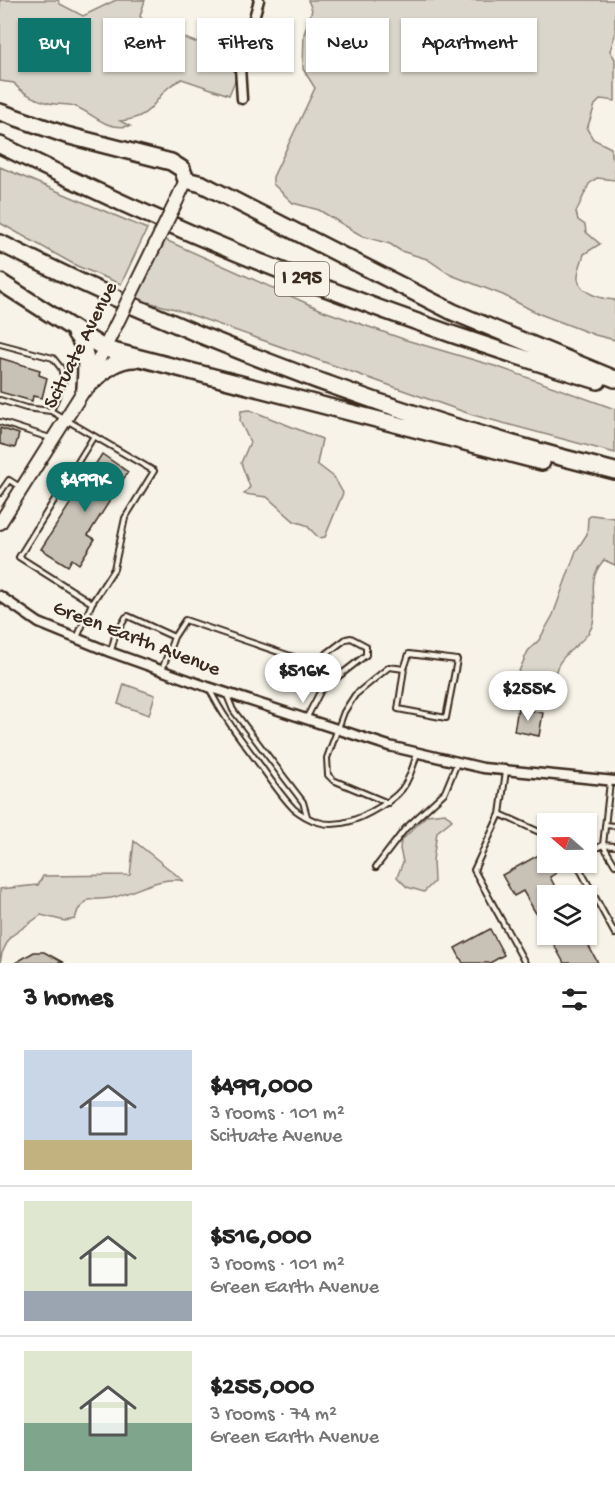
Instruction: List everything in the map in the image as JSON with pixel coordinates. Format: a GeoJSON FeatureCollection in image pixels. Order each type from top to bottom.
{"type":"FeatureCollection","features":[{"type":"Feature","properties":{"kind":"highway"},"geometry":{"type":"LineString","coordinates":[[0,112],[66,135],[166,160],[182,169],[186,180],[202,184],[453,312],[615,379]]}},
{"type":"Feature","properties":{"kind":"highway","name":"I 295"},"geometry":{"type":"LineString","coordinates":[[0,145],[144,214],[290,275],[475,342],[615,386]]}},
{"type":"Feature","properties":{"kind":"highway"},"geometry":{"type":"LineString","coordinates":[[0,243],[150,313],[330,385],[497,439],[615,471]]}},
{"type":"Feature","properties":{"kind":"highway"},"geometry":{"type":"LineString","coordinates":[[0,282],[105,349],[499,452],[615,478]]}},
{"type":"Feature","properties":{"kind":"highway"},"geometry":{"type":"LineString","coordinates":[[66,326],[78,337],[84,349],[85,388]]}},
{"type":"Feature","properties":{"kind":"highway"},"geometry":{"type":"LineString","coordinates":[[85,388],[116,363],[129,359],[144,360]]}},
{"type":"Feature","properties":{"kind":"main road","name":"Scituate Avenue"},"geometry":{"type":"LineString","coordinates":[[0,523],[85,388],[186,180]]}},
{"type":"Feature","properties":{"kind":"street"},"geometry":{"type":"LineString","coordinates":[[242,99],[240,67],[259,0]]}},
{"type":"Feature","properties":{"kind":"street","name":"Green Earth Avenue"},"geometry":{"type":"LineString","coordinates":[[0,596],[39,623],[110,652],[226,693],[417,753],[506,771],[613,781]]}},
{"type":"Feature","properties":{"kind":"lane"},"geometry":{"type":"LineString","coordinates":[[0,344],[53,358],[61,368],[64,380],[51,411]]}},
{"type":"Feature","properties":{"kind":"lane"},"geometry":{"type":"LineString","coordinates":[[0,400],[26,408],[51,411],[154,471],[125,518],[114,569],[92,603],[77,638]]}},
{"type":"Feature","properties":{"kind":"lane"},"geometry":{"type":"LineString","coordinates":[[0,422],[32,430],[54,440]]}},
{"type":"Feature","properties":{"kind":"lane"},"geometry":{"type":"LineString","coordinates":[[92,603],[19,556],[94,436]]}},
{"type":"Feature","properties":{"kind":"lane"},"geometry":{"type":"LineString","coordinates":[[14,502],[0,493],[9,480],[22,488]]}},
{"type":"Feature","properties":{"kind":"lane"},"geometry":{"type":"LineString","coordinates":[[110,652],[115,636],[126,616],[174,637]]}},
{"type":"Feature","properties":{"kind":"lane"},"geometry":{"type":"LineString","coordinates":[[162,670],[174,637],[184,620],[308,662],[318,660],[346,639],[351,638],[366,646],[366,655],[321,690],[306,719]]}},
{"type":"Feature","properties":{"kind":"lane"},"geometry":{"type":"LineString","coordinates":[[409,654],[457,660],[446,718],[398,709],[404,669],[409,654]]}},
{"type":"Feature","properties":{"kind":"lane"},"geometry":{"type":"LineString","coordinates":[[388,803],[333,780],[328,775],[327,758],[344,712],[355,695],[385,669],[389,667],[404,669]]}},
{"type":"Feature","properties":{"kind":"lane"},"geometry":{"type":"LineString","coordinates":[[208,687],[221,714],[276,788],[296,810],[317,822],[337,825],[360,818],[388,803],[400,794],[406,785],[417,753]]}},
{"type":"Feature","properties":{"kind":"lane"},"geometry":{"type":"LineString","coordinates":[[226,693],[233,710],[303,802],[308,817]]}},
{"type":"Feature","properties":{"kind":"lane"},"geometry":{"type":"LineString","coordinates":[[376,867],[405,829],[444,792],[457,762]]}},
{"type":"Feature","properties":{"kind":"lane"},"geometry":{"type":"LineString","coordinates":[[506,771],[500,814],[474,870],[525,963]]}},
{"type":"Feature","properties":{"kind":"lane"},"geometry":{"type":"LineString","coordinates":[[613,781],[603,845],[615,865]]}},
{"type":"Feature","properties":{"kind":"lane"},"geometry":{"type":"LineString","coordinates":[[500,814],[537,831]]}},
{"type":"Feature","properties":{"kind":"lane"},"geometry":{"type":"LineString","coordinates":[[605,825],[615,826]]}},
{"type":"Feature","properties":{"kind":"lane"},"geometry":{"type":"LineString","coordinates":[[597,848],[603,845],[615,846]]}},
{"type":"Feature","properties":{"kind":"lane"},"geometry":{"type":"LineString","coordinates":[[582,873],[615,934]]}},
{"type":"Feature","properties":{"kind":"shaded area"},"geometry":{"type":"Polygon","coordinates":[[[0,0],[58,0],[60,4],[83,16],[116,0],[145,0],[141,18],[103,18],[103,72],[185,72],[185,38],[197,41],[197,72],[239,72],[229,95],[182,79],[165,90],[142,115],[120,121],[130,126],[121,127],[106,124],[74,106],[44,102],[26,94],[14,83],[0,81],[0,0]]]}},
{"type":"Feature","properties":{"kind":"shaded area"},"geometry":{"type":"Polygon","coordinates":[[[308,0],[615,0],[615,35],[610,51],[615,59],[615,101],[601,99],[595,105],[587,129],[593,139],[611,148],[611,156],[615,161],[615,180],[597,178],[589,184],[576,212],[578,220],[585,225],[586,232],[600,244],[584,254],[578,279],[587,292],[615,300],[615,340],[595,335],[537,313],[503,295],[451,275],[427,259],[362,236],[319,210],[293,203],[273,184],[273,177],[315,88],[303,69],[306,28],[306,72],[389,72],[389,18],[309,18],[312,10],[308,0]]]}},
{"type":"Feature","properties":{"kind":"shaded area"},"geometry":{"type":"Polygon","coordinates":[[[0,167],[147,229],[121,284],[77,266],[0,223],[0,167]]]}},
{"type":"Feature","properties":{"kind":"shaded area"},"geometry":{"type":"Polygon","coordinates":[[[161,238],[324,311],[406,340],[498,367],[615,409],[615,453],[473,415],[175,309],[131,298],[161,238]]]}},
{"type":"Feature","properties":{"kind":"shaded area"},"geometry":{"type":"Polygon","coordinates":[[[250,410],[322,439],[317,464],[334,477],[343,493],[325,537],[319,538],[306,525],[294,521],[267,497],[244,494],[250,487],[241,463],[250,442],[240,421],[241,411],[250,410]]]}},
{"type":"Feature","properties":{"kind":"shaded area"},"geometry":{"type":"Polygon","coordinates":[[[592,515],[615,518],[615,565],[604,560],[598,568],[593,584],[593,623],[586,636],[559,664],[556,671],[556,690],[537,687],[528,690],[523,699],[512,706],[506,700],[528,651],[539,640],[553,615],[576,551],[587,534],[588,518],[592,515]]]}},
{"type":"Feature","properties":{"kind":"shaded area"},"geometry":{"type":"Polygon","coordinates":[[[124,684],[155,695],[149,715],[118,704],[124,684]]]}},
{"type":"Feature","properties":{"kind":"shaded area"},"geometry":{"type":"Polygon","coordinates":[[[445,813],[452,820],[437,832],[433,860],[434,882],[424,892],[407,887],[397,877],[403,862],[401,841],[427,815],[445,813]]]}},
{"type":"Feature","properties":{"kind":"shaded area"},"geometry":{"type":"Polygon","coordinates":[[[134,841],[184,881],[165,880],[120,896],[88,900],[78,910],[75,919],[65,921],[41,915],[10,937],[0,963],[0,889],[38,885],[43,876],[130,875],[134,841]]]}},
{"type":"Feature","properties":{"kind":"building"},"geometry":{"type":"Polygon","coordinates":[[[0,358],[40,370],[39,375],[47,378],[42,398],[33,396],[32,401],[0,392],[0,358]]]}},
{"type":"Feature","properties":{"kind":"building"},"geometry":{"type":"Polygon","coordinates":[[[0,428],[19,434],[15,448],[0,444],[0,428]]]}},
{"type":"Feature","properties":{"kind":"building"},"geometry":{"type":"Polygon","coordinates":[[[102,454],[128,472],[88,535],[95,539],[79,564],[72,559],[68,566],[41,549],[102,454]]]}},
{"type":"Feature","properties":{"kind":"building"},"geometry":{"type":"Polygon","coordinates":[[[518,708],[543,713],[539,736],[514,731],[518,708]]]}},
{"type":"Feature","properties":{"kind":"building"},"geometry":{"type":"Polygon","coordinates":[[[537,856],[537,873],[556,873],[550,877],[554,885],[537,885],[537,915],[523,891],[514,896],[502,875],[537,856]]]}},
{"type":"Feature","properties":{"kind":"building"},"geometry":{"type":"Polygon","coordinates":[[[490,929],[504,955],[490,963],[463,963],[455,948],[490,929]]]}},
{"type":"Feature","properties":{"kind":"building"},"geometry":{"type":"Polygon","coordinates":[[[554,945],[588,945],[598,963],[564,963],[554,945]]]}},
{"type":"Feature","properties":{"kind":"building"},"geometry":{"type":"Polygon","coordinates":[[[34,952],[44,952],[64,963],[15,963],[34,952]]]}}]}
